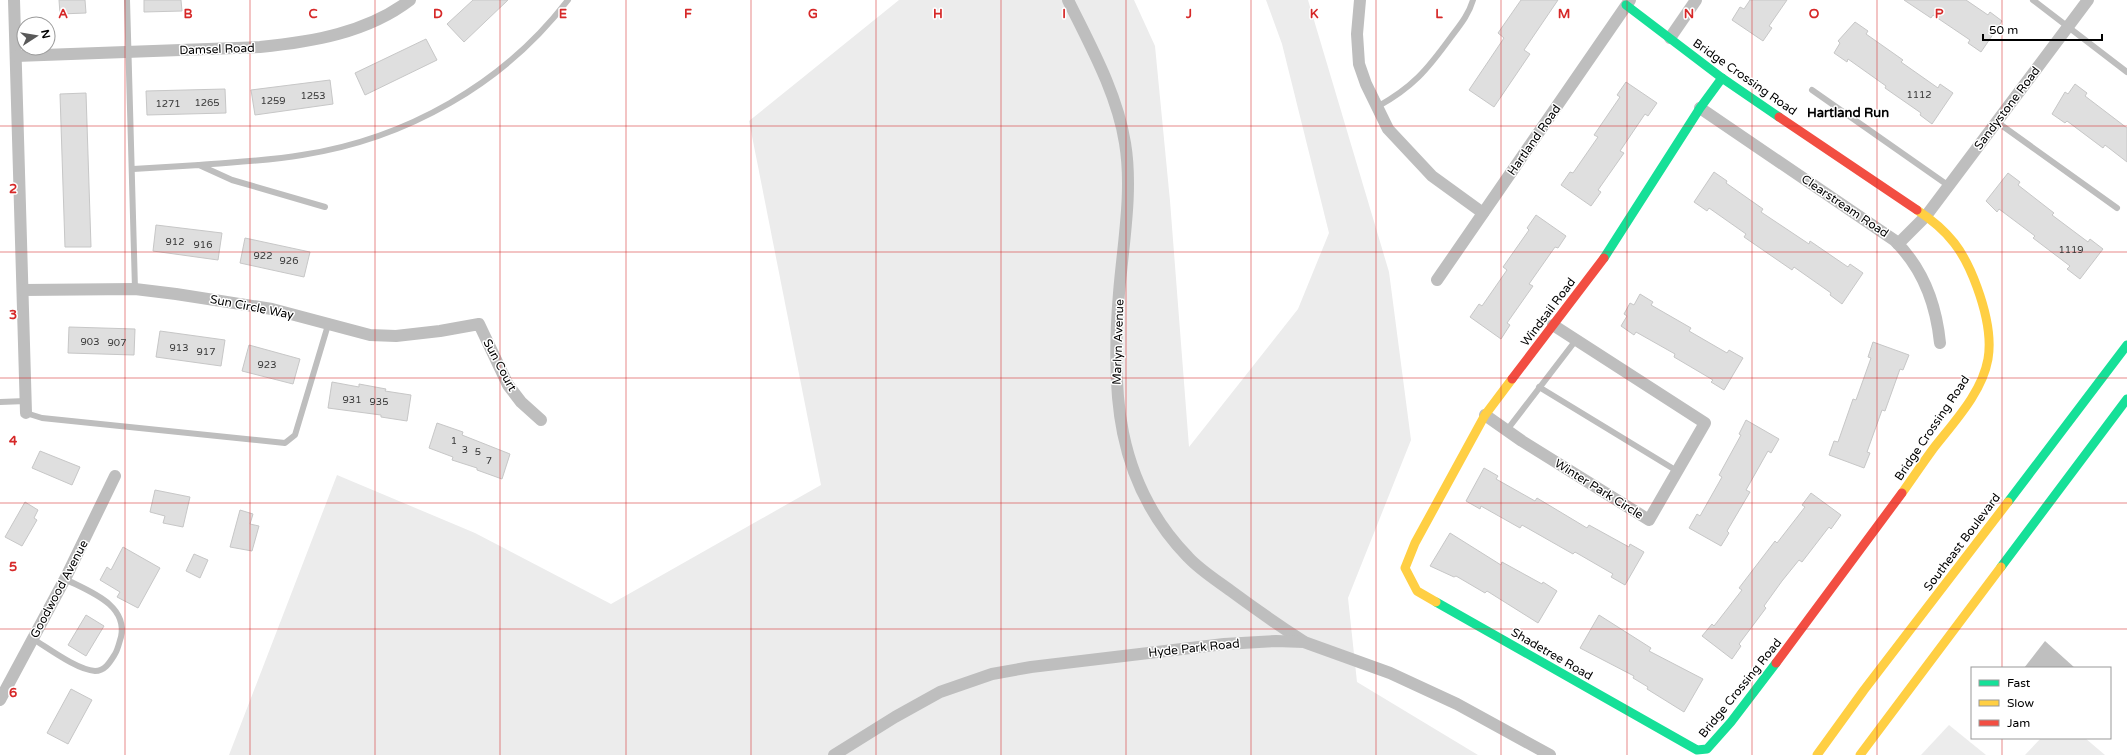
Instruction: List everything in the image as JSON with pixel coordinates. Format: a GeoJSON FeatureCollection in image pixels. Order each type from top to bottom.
{"type":"FeatureCollection","features":[{"type":"Feature","properties":{"kind":"street"},"geometry":{"type":"LineString","coordinates":[[14,0],[26,407]]}},
{"type":"Feature","properties":{"kind":"street","name":"Damsel Road"},"geometry":{"type":"LineString","coordinates":[[56,55],[260,47],[290,44],[356,28],[383,18],[410,0]]}},
{"type":"Feature","properties":{"kind":"street","name":"Marlyn Avenue"},"geometry":{"type":"LineString","coordinates":[[1068,0],[1108,86],[1125,142],[1128,194],[1115,367],[1120,419],[1131,463],[1151,507],[1168,534],[1188,557],[1209,575],[1274,623],[1304,642]]}},
{"type":"Feature","properties":{"kind":"street"},"geometry":{"type":"LineString","coordinates":[[1360,0],[1357,34],[1359,64],[1366,84],[1388,129],[1432,176],[1483,213]]}},
{"type":"Feature","properties":{"kind":"street"},"geometry":{"type":"LineString","coordinates":[[1670,38],[1696,0]]}},
{"type":"Feature","properties":{"kind":"street","name":"Sandystone Road"},"geometry":{"type":"LineString","coordinates":[[1898,244],[1926,216],[2088,0]]}},
{"type":"Feature","properties":{"kind":"street","name":"Bridge Crossing Road"},"geometry":{"type":"LineString","coordinates":[[1628,2],[1670,38],[1722,78],[1926,216],[1949,234],[1959,248],[1975,281],[1988,331],[1988,359],[1974,393],[1784,652],[1717,739],[1707,748],[1697,750]]}},
{"type":"Feature","properties":{"kind":"street","name":"Hartland Road"},"geometry":{"type":"LineString","coordinates":[[1437,280],[1628,2]]}},
{"type":"Feature","properties":{"kind":"street","name":"Windsail Road"},"geometry":{"type":"LineString","coordinates":[[1405,568],[1415,543],[1485,415],[1607,254],[1700,108],[1722,78]]}},
{"type":"Feature","properties":{"kind":"street","name":"Clearstream Road"},"geometry":{"type":"LineString","coordinates":[[1700,108],[1849,208],[1898,244],[1916,265],[1928,289],[1939,327],[1940,343]]}},
{"type":"Feature","properties":{"kind":"street","name":"Sun Circle Way"},"geometry":{"type":"LineString","coordinates":[[23,290],[135,289],[212,299],[272,309],[370,335],[396,336],[440,331],[479,324]]}},
{"type":"Feature","properties":{"kind":"street","name":"Sun Court"},"geometry":{"type":"LineString","coordinates":[[479,324],[508,385],[520,402],[541,420]]}},
{"type":"Feature","properties":{"kind":"street","name":"Winter Park Circle"},"geometry":{"type":"LineString","coordinates":[[1485,415],[1648,520],[1705,423],[1553,325]]}},
{"type":"Feature","properties":{"kind":"street","name":"Southeast Boulevard"},"geometry":{"type":"LineString","coordinates":[[1817,755],[1869,684],[2127,345]]}},
{"type":"Feature","properties":{"kind":"street"},"geometry":{"type":"LineString","coordinates":[[1860,755],[2127,399]]}},
{"type":"Feature","properties":{"kind":"street","name":"Goodwood Avenue"},"geometry":{"type":"LineString","coordinates":[[0,700],[65,579],[115,476]]}},
{"type":"Feature","properties":{"kind":"street","name":"Shadetree Road"},"geometry":{"type":"LineString","coordinates":[[1405,568],[1417,591],[1697,750]]}},
{"type":"Feature","properties":{"kind":"street","name":"Hyde Park Road"},"geometry":{"type":"LineString","coordinates":[[834,755],[895,717],[940,692],[992,674],[1031,667],[1256,641],[1304,642],[1390,673],[1457,704],[1550,755]]}},
{"type":"Feature","properties":{"kind":"lane"},"geometry":{"type":"LineString","coordinates":[[127,0],[133,169],[135,289]]}},
{"type":"Feature","properties":{"kind":"lane"},"geometry":{"type":"LineString","coordinates":[[133,169],[199,165],[302,155],[346,146],[379,136],[425,117],[455,101],[482,82],[540,32],[568,0]]}},
{"type":"Feature","properties":{"kind":"lane"},"geometry":{"type":"LineString","coordinates":[[1377,107],[1401,94],[1418,80],[1431,65],[1466,16],[1473,0]]}},
{"type":"Feature","properties":{"kind":"lane"},"geometry":{"type":"LineString","coordinates":[[2033,0],[2127,72]]}},
{"type":"Feature","properties":{"kind":"lane"},"geometry":{"type":"LineString","coordinates":[[1812,90],[1948,186]]}},
{"type":"Feature","properties":{"kind":"lane"},"geometry":{"type":"LineString","coordinates":[[1997,122],[2117,208]]}},
{"type":"Feature","properties":{"kind":"lane"},"geometry":{"type":"LineString","coordinates":[[199,165],[232,180],[325,206]]}},
{"type":"Feature","properties":{"kind":"lane"},"geometry":{"type":"LineString","coordinates":[[0,402],[26,407],[42,418],[285,443],[295,436],[328,325]]}},
{"type":"Feature","properties":{"kind":"lane"},"geometry":{"type":"LineString","coordinates":[[1507,430],[1576,340]]}},
{"type":"Feature","properties":{"kind":"lane"},"geometry":{"type":"LineString","coordinates":[[1539,387],[1677,472]]}},
{"type":"Feature","properties":{"kind":"lane"},"geometry":{"type":"LineString","coordinates":[[33,639],[83,668],[95,671],[107,666],[118,649],[122,632],[118,613],[108,602],[65,579]]}},
{"type":"Feature","properties":{"kind":"shaded area"},"geometry":{"type":"Polygon","coordinates":[[[899,0],[1134,0],[1155,46],[1170,201],[1189,447],[1298,309],[1329,233],[1282,44],[1266,0],[1308,0],[1389,272],[1411,440],[1348,598],[1357,682],[1478,755],[229,755],[337,475],[475,533],[611,604],[821,485],[749,121],[899,0]]]}},
{"type":"Feature","properties":{"kind":"shaded area"},"geometry":{"type":"Polygon","coordinates":[[[2045,641],[2074,667],[2025,667],[2045,641]]]}},
{"type":"Feature","properties":{"kind":"shaded area"},"geometry":{"type":"Polygon","coordinates":[[[1949,725],[1986,755],[1921,755],[1949,725]]]}},
{"type":"Feature","properties":{"kind":"shaded area"},"geometry":{"type":"Polygon","coordinates":[[[2040,739],[2086,739],[2105,755],[2025,755],[2040,739]]]}},
{"type":"Feature","properties":{"kind":"building"},"geometry":{"type":"Polygon","coordinates":[[[59,0],[85,0],[86,13],[60,14],[59,0]]]}},
{"type":"Feature","properties":{"kind":"building"},"geometry":{"type":"Polygon","coordinates":[[[144,0],[181,0],[182,11],[144,12],[144,0]]]}},
{"type":"Feature","properties":{"kind":"building"},"geometry":{"type":"Polygon","coordinates":[[[473,0],[508,0],[464,42],[447,24],[473,0]]]}},
{"type":"Feature","properties":{"kind":"building"},"geometry":{"type":"Polygon","coordinates":[[[1521,0],[1558,0],[1524,50],[1530,54],[1494,107],[1469,90],[1504,38],[1498,33],[1521,0]]]}},
{"type":"Feature","properties":{"kind":"building"},"geometry":{"type":"Polygon","coordinates":[[[1750,0],[1787,0],[1769,26],[1772,28],[1763,41],[1732,20],[1740,7],[1744,9],[1750,0]]]}},
{"type":"Feature","properties":{"kind":"building"},"geometry":{"type":"Polygon","coordinates":[[[1904,0],[1966,0],[1988,15],[1990,12],[2002,21],[1981,52],[1968,43],[1970,40],[1933,15],[1931,18],[1904,0]]]}},
{"type":"Feature","properties":{"kind":"building"},"geometry":{"type":"Polygon","coordinates":[[[1855,22],[1868,31],[1866,34],[1903,60],[1901,62],[1938,88],[1940,84],[1953,93],[1932,124],[1920,115],[1921,113],[1885,88],[1886,86],[1848,59],[1847,62],[1834,53],[1840,43],[1838,41],[1855,22]]]}},
{"type":"Feature","properties":{"kind":"building"},"geometry":{"type":"Polygon","coordinates":[[[426,39],[437,60],[365,95],[355,73],[426,39]]]}},
{"type":"Feature","properties":{"kind":"building"},"geometry":{"type":"Polygon","coordinates":[[[330,80],[333,104],[255,115],[251,90],[330,80]]]}},
{"type":"Feature","properties":{"kind":"building"},"geometry":{"type":"Polygon","coordinates":[[[1626,82],[1657,103],[1648,116],[1645,114],[1620,151],[1624,153],[1598,190],[1601,192],[1591,206],[1561,185],[1570,172],[1573,173],[1598,137],[1594,135],[1620,97],[1617,95],[1626,82]]]}},
{"type":"Feature","properties":{"kind":"building"},"geometry":{"type":"Polygon","coordinates":[[[2075,84],[2087,93],[2085,96],[2127,128],[2127,162],[2105,145],[2103,148],[2067,121],[2065,123],[2052,114],[2065,92],[2068,94],[2075,84]]]}},
{"type":"Feature","properties":{"kind":"building"},"geometry":{"type":"Polygon","coordinates":[[[225,89],[226,113],[147,115],[146,91],[225,89]]]}},
{"type":"Feature","properties":{"kind":"building"},"geometry":{"type":"Polygon","coordinates":[[[86,93],[91,247],[65,247],[60,94],[86,93]]]}},
{"type":"Feature","properties":{"kind":"building"},"geometry":{"type":"Polygon","coordinates":[[[1714,172],[1727,181],[1726,183],[1763,209],[1761,212],[1809,244],[1810,241],[1848,267],[1850,264],[1863,273],[1842,304],[1830,295],[1831,293],[1794,267],[1792,270],[1744,237],[1746,234],[1709,208],[1707,211],[1694,202],[1714,172]]]}},
{"type":"Feature","properties":{"kind":"building"},"geometry":{"type":"Polygon","coordinates":[[[2008,173],[2020,182],[2018,185],[2054,213],[2052,215],[2088,242],[2090,239],[2103,249],[2080,279],[2067,269],[2070,266],[2033,238],[2035,236],[1999,209],[1997,212],[1986,201],[2008,173]]]}},
{"type":"Feature","properties":{"kind":"building"},"geometry":{"type":"Polygon","coordinates":[[[1536,215],[1566,236],[1558,248],[1555,247],[1529,284],[1533,286],[1507,323],[1510,325],[1501,339],[1470,317],[1479,304],[1482,306],[1507,270],[1503,267],[1529,230],[1527,228],[1536,215]]]}},
{"type":"Feature","properties":{"kind":"building"},"geometry":{"type":"Polygon","coordinates":[[[156,225],[222,233],[218,260],[153,251],[156,225]]]}},
{"type":"Feature","properties":{"kind":"building"},"geometry":{"type":"Polygon","coordinates":[[[245,238],[310,252],[304,277],[240,263],[245,238]]]}},
{"type":"Feature","properties":{"kind":"building"},"geometry":{"type":"Polygon","coordinates":[[[1640,294],[1653,302],[1651,305],[1691,328],[1689,331],[1727,353],[1729,350],[1743,358],[1724,390],[1711,382],[1713,380],[1674,357],[1675,354],[1636,332],[1634,335],[1621,326],[1627,316],[1624,314],[1630,303],[1634,305],[1640,294]]]}},
{"type":"Feature","properties":{"kind":"building"},"geometry":{"type":"Polygon","coordinates":[[[69,327],[135,329],[134,355],[68,353],[69,327]]]}},
{"type":"Feature","properties":{"kind":"building"},"geometry":{"type":"Polygon","coordinates":[[[160,331],[225,340],[221,366],[156,357],[160,331]]]}},
{"type":"Feature","properties":{"kind":"building"},"geometry":{"type":"Polygon","coordinates":[[[1873,342],[1909,355],[1903,370],[1900,369],[1885,411],[1882,410],[1867,452],[1870,453],[1864,468],[1829,455],[1834,441],[1838,442],[1853,399],[1856,400],[1871,358],[1868,357],[1873,342]]]}},
{"type":"Feature","properties":{"kind":"building"},"geometry":{"type":"Polygon","coordinates":[[[249,345],[300,359],[293,384],[242,371],[249,345]]]}},
{"type":"Feature","properties":{"kind":"building"},"geometry":{"type":"Polygon","coordinates":[[[332,382],[359,387],[359,384],[386,389],[385,391],[411,395],[407,421],[381,417],[381,415],[328,408],[332,382]]]}},
{"type":"Feature","properties":{"kind":"building"},"geometry":{"type":"Polygon","coordinates":[[[1746,420],[1779,439],[1771,453],[1768,451],[1746,490],[1750,492],[1727,531],[1729,533],[1721,546],[1689,528],[1697,514],[1700,516],[1722,477],[1719,475],[1741,435],[1739,434],[1746,420]]]}},
{"type":"Feature","properties":{"kind":"building"},"geometry":{"type":"Polygon","coordinates":[[[437,423],[463,432],[462,435],[510,454],[502,479],[477,470],[477,468],[452,460],[453,457],[429,448],[437,423]]]}},
{"type":"Feature","properties":{"kind":"building"},"geometry":{"type":"Polygon","coordinates":[[[40,451],[80,467],[72,485],[32,468],[40,451]]]}},
{"type":"Feature","properties":{"kind":"building"},"geometry":{"type":"Polygon","coordinates":[[[1484,468],[1498,476],[1496,479],[1535,501],[1537,498],[1587,528],[1589,525],[1629,547],[1630,544],[1644,552],[1625,585],[1611,577],[1613,574],[1575,552],[1573,554],[1522,525],[1520,528],[1481,506],[1480,509],[1466,501],[1484,468]]]}},
{"type":"Feature","properties":{"kind":"building"},"geometry":{"type":"Polygon","coordinates":[[[155,490],[190,497],[183,527],[163,523],[165,516],[150,512],[155,490]]]}},
{"type":"Feature","properties":{"kind":"building"},"geometry":{"type":"Polygon","coordinates":[[[1811,493],[1841,515],[1831,529],[1829,527],[1802,562],[1799,560],[1782,581],[1764,606],[1766,608],[1739,644],[1741,646],[1732,659],[1702,636],[1712,624],[1714,626],[1742,590],[1739,588],[1775,541],[1777,543],[1805,507],[1802,505],[1811,493]]]}},
{"type":"Feature","properties":{"kind":"building"},"geometry":{"type":"Polygon","coordinates":[[[25,502],[38,510],[34,518],[37,520],[22,546],[5,537],[25,502]]]}},
{"type":"Feature","properties":{"kind":"building"},"geometry":{"type":"Polygon","coordinates":[[[240,510],[253,514],[250,524],[259,526],[252,551],[230,547],[240,510]]]}},
{"type":"Feature","properties":{"kind":"building"},"geometry":{"type":"Polygon","coordinates":[[[1450,533],[1501,565],[1502,562],[1542,584],[1543,582],[1557,591],[1538,623],[1487,591],[1485,593],[1456,576],[1454,577],[1430,566],[1450,533]]]}},
{"type":"Feature","properties":{"kind":"building"},"geometry":{"type":"Polygon","coordinates":[[[123,547],[160,568],[138,608],[117,597],[120,592],[100,580],[107,567],[111,570],[123,547]]]}},
{"type":"Feature","properties":{"kind":"building"},"geometry":{"type":"Polygon","coordinates":[[[194,554],[208,560],[200,578],[186,571],[194,554]]]}},
{"type":"Feature","properties":{"kind":"building"},"geometry":{"type":"Polygon","coordinates":[[[86,615],[104,626],[86,656],[68,645],[86,615]]]}},
{"type":"Feature","properties":{"kind":"building"},"geometry":{"type":"Polygon","coordinates":[[[1599,615],[1651,648],[1649,651],[1703,679],[1684,712],[1647,689],[1648,687],[1633,678],[1634,676],[1580,648],[1599,615]]]}},
{"type":"Feature","properties":{"kind":"building"},"geometry":{"type":"Polygon","coordinates":[[[71,689],[92,700],[68,744],[47,733],[71,689]]]}},
{"type":"Feature","properties":{"kind":"traffic: fast"},"geometry":{"type":"LineString","coordinates":[[1626,5],[1722,78],[1779,117]]}},
{"type":"Feature","properties":{"kind":"traffic: fast"},"geometry":{"type":"LineString","coordinates":[[1604,258],[1700,108],[1722,78]]}},
{"type":"Feature","properties":{"kind":"traffic: fast"},"geometry":{"type":"LineString","coordinates":[[2008,502],[2127,345]]}},
{"type":"Feature","properties":{"kind":"traffic: fast"},"geometry":{"type":"LineString","coordinates":[[2001,567],[2127,399]]}},
{"type":"Feature","properties":{"kind":"traffic: fast"},"geometry":{"type":"LineString","coordinates":[[1436,602],[1697,750],[1707,749],[1731,722],[1776,663]]}},
{"type":"Feature","properties":{"kind":"traffic: slow"},"geometry":{"type":"LineString","coordinates":[[1902,493],[1933,449],[1966,407],[1980,384],[1985,372],[1989,350],[1988,332],[1983,304],[1967,263],[1961,252],[1947,234],[1917,210]]}},
{"type":"Feature","properties":{"kind":"traffic: slow"},"geometry":{"type":"LineString","coordinates":[[1436,602],[1417,591],[1405,568],[1415,543],[1485,415],[1512,379]]}},
{"type":"Feature","properties":{"kind":"traffic: slow"},"geometry":{"type":"LineString","coordinates":[[1817,755],[1864,690],[2008,502]]}},
{"type":"Feature","properties":{"kind":"traffic: slow"},"geometry":{"type":"LineString","coordinates":[[1860,755],[2001,567]]}},
{"type":"Feature","properties":{"kind":"traffic: jam"},"geometry":{"type":"LineString","coordinates":[[1779,117],[1917,210]]}},
{"type":"Feature","properties":{"kind":"traffic: jam"},"geometry":{"type":"LineString","coordinates":[[1512,379],[1604,258]]}},
{"type":"Feature","properties":{"kind":"traffic: jam"},"geometry":{"type":"LineString","coordinates":[[1776,663],[1902,493]]}},
{"type":"Feature","properties":{"kind":"district","name":"Hartland Run"},"geometry":{"type":"Point","coordinates":[1848,112]}}]}
